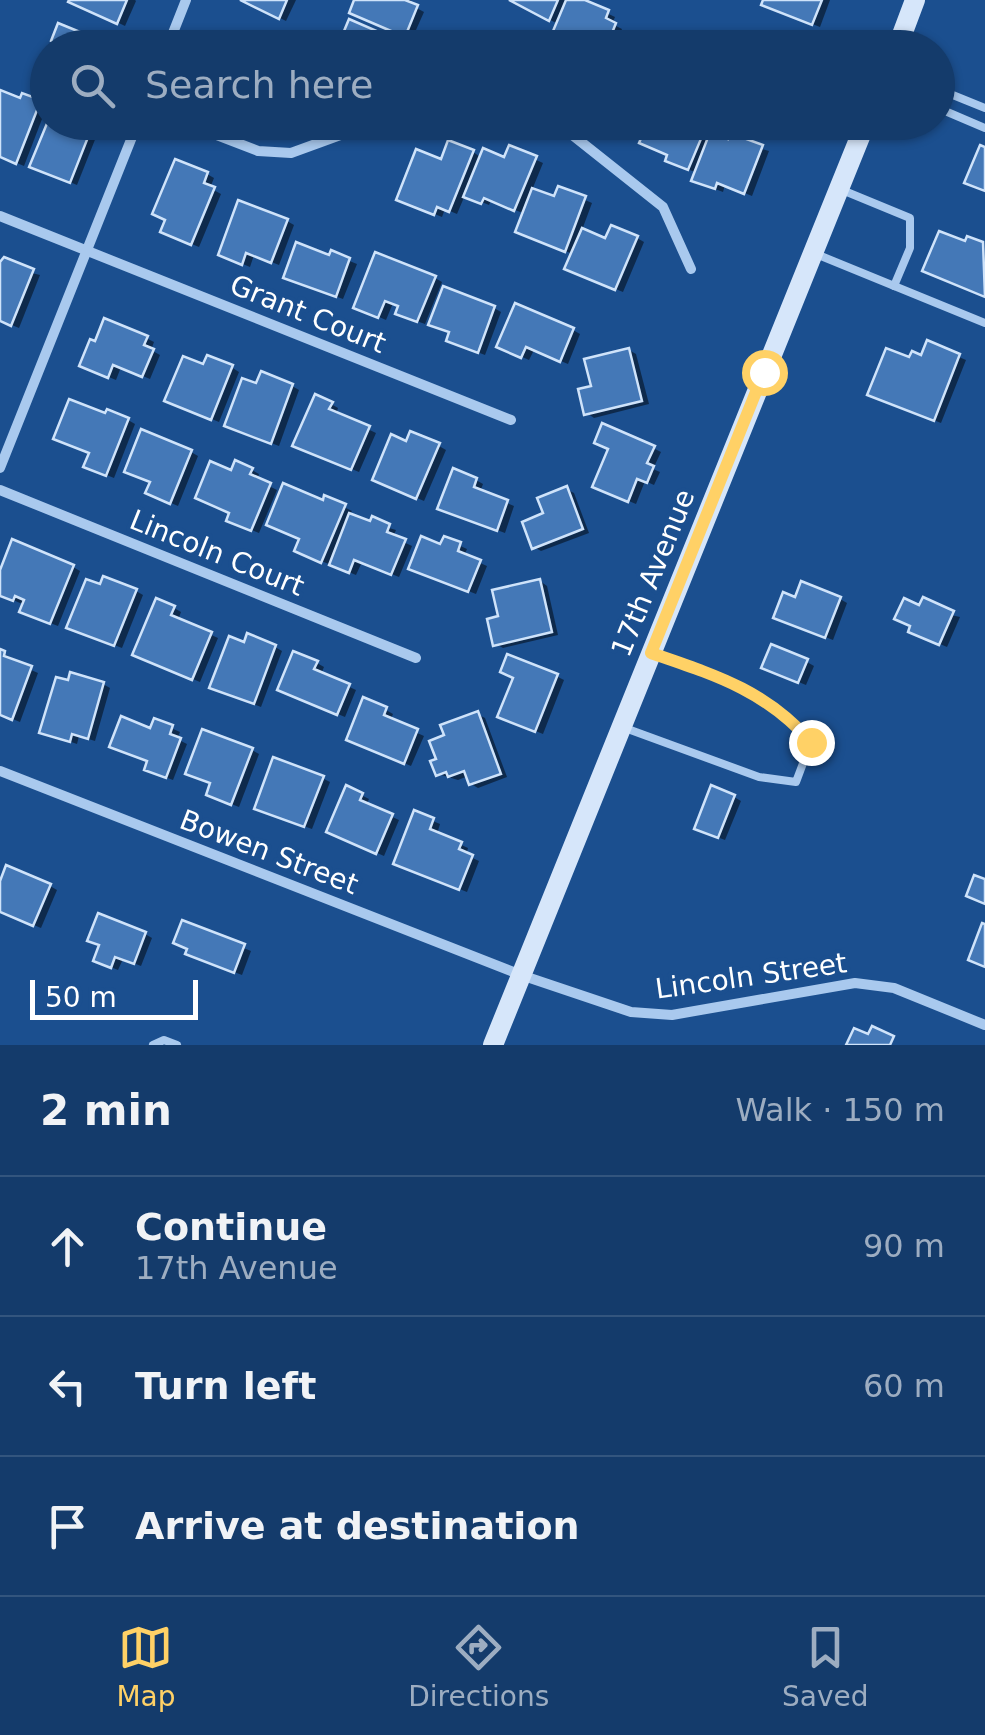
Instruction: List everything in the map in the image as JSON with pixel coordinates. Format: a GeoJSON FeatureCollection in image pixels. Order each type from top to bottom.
{"type":"FeatureCollection","features":[{"type":"Feature","properties":{"kind":"main road"},"geometry":{"type":"LineString","coordinates":[[904,30],[916,0]]}},
{"type":"Feature","properties":{"kind":"main road","name":"17th Avenue"},"geometry":{"type":"LineString","coordinates":[[493,1045],[858,140]]}},
{"type":"Feature","properties":{"kind":"street"},"geometry":{"type":"LineString","coordinates":[[174,30],[186,0]]}},
{"type":"Feature","properties":{"kind":"street"},"geometry":{"type":"LineString","coordinates":[[0,468],[131,140]]}},
{"type":"Feature","properties":{"kind":"street"},"geometry":{"type":"LineString","coordinates":[[231,140],[258,150],[291,152],[333,140]]}},
{"type":"Feature","properties":{"kind":"street"},"geometry":{"type":"LineString","coordinates":[[579,140],[664,206],[691,269]]}},
{"type":"Feature","properties":{"kind":"street","name":"Grant Court"},"geometry":{"type":"LineString","coordinates":[[0,216],[511,420]]}},
{"type":"Feature","properties":{"kind":"street","name":"Lincoln Court"},"geometry":{"type":"LineString","coordinates":[[0,490],[416,658]]}},
{"type":"Feature","properties":{"kind":"street","name":"Bowen Street"},"geometry":{"type":"LineString","coordinates":[[0,771],[521,975]]}},
{"type":"Feature","properties":{"kind":"street","name":"Lincoln Street"},"geometry":{"type":"LineString","coordinates":[[521,975],[631,1012],[672,1016],[856,984],[894,988],[985,1025]]}},
{"type":"Feature","properties":{"kind":"lane"},"geometry":{"type":"LineString","coordinates":[[955,96],[985,108]]}},
{"type":"Feature","properties":{"kind":"lane"},"geometry":{"type":"LineString","coordinates":[[955,115],[985,128]]}},
{"type":"Feature","properties":{"kind":"lane"},"geometry":{"type":"LineString","coordinates":[[838,189],[910,218],[910,248],[894,286]]}},
{"type":"Feature","properties":{"kind":"lane"},"geometry":{"type":"LineString","coordinates":[[812,252],[985,323]]}},
{"type":"Feature","properties":{"kind":"lane"},"geometry":{"type":"LineString","coordinates":[[621,726],[758,777],[796,782],[811,742],[789,718],[740,684],[651,653]]}},
{"type":"Feature","properties":{"kind":"lane"},"geometry":{"type":"LineString","coordinates":[[153,1045],[164,1040],[177,1045]]}},
{"type":"Feature","properties":{"kind":"building"},"geometry":{"type":"Polygon","coordinates":[[[69,0],[127,0],[117,24],[69,0]]]}},
{"type":"Feature","properties":{"kind":"building"},"geometry":{"type":"Polygon","coordinates":[[[240,0],[287,0],[279,19],[240,0]]]}},
{"type":"Feature","properties":{"kind":"building"},"geometry":{"type":"Polygon","coordinates":[[[354,0],[405,0],[418,5],[408,30],[389,30],[349,13],[354,0]]]}},
{"type":"Feature","properties":{"kind":"building"},"geometry":{"type":"Polygon","coordinates":[[[509,0],[558,0],[549,21],[509,0]]]}},
{"type":"Feature","properties":{"kind":"building"},"geometry":{"type":"Polygon","coordinates":[[[566,0],[585,0],[609,10],[606,18],[616,23],[613,30],[553,30],[566,0]]]}},
{"type":"Feature","properties":{"kind":"building"},"geometry":{"type":"Polygon","coordinates":[[[763,0],[822,0],[812,25],[761,5],[763,0]]]}},
{"type":"Feature","properties":{"kind":"building"},"geometry":{"type":"Polygon","coordinates":[[[349,19],[374,30],[344,30],[349,19]]]}},
{"type":"Feature","properties":{"kind":"building"},"geometry":{"type":"Polygon","coordinates":[[[58,23],[75,30],[55,30],[58,23]]]}},
{"type":"Feature","properties":{"kind":"building"},"geometry":{"type":"Polygon","coordinates":[[[0,90],[20,98],[22,93],[30,96],[30,128],[16,164],[0,157],[0,90]]]}},
{"type":"Feature","properties":{"kind":"building"},"geometry":{"type":"Polygon","coordinates":[[[40,140],[87,140],[70,183],[29,167],[40,140]]]}},
{"type":"Feature","properties":{"kind":"building"},"geometry":{"type":"Polygon","coordinates":[[[448,140],[474,150],[449,212],[437,207],[434,215],[396,200],[416,149],[441,159],[448,140]]]}},
{"type":"Feature","properties":{"kind":"building"},"geometry":{"type":"Polygon","coordinates":[[[700,140],[688,170],[665,161],[667,155],[639,143],[700,140]]]}},
{"type":"Feature","properties":{"kind":"building"},"geometry":{"type":"Polygon","coordinates":[[[707,140],[749,140],[763,145],[744,194],[717,183],[715,189],[691,181],[707,140]]]}},
{"type":"Feature","properties":{"kind":"building"},"geometry":{"type":"Polygon","coordinates":[[[509,145],[537,156],[514,211],[484,198],[481,204],[463,197],[483,148],[504,157],[509,145]]]}},
{"type":"Feature","properties":{"kind":"building"},"geometry":{"type":"Polygon","coordinates":[[[980,145],[985,147],[985,191],[964,183],[980,145]]]}},
{"type":"Feature","properties":{"kind":"building"},"geometry":{"type":"Polygon","coordinates":[[[175,159],[208,172],[204,183],[215,187],[191,245],[160,232],[165,220],[152,214],[175,159]]]}},
{"type":"Feature","properties":{"kind":"building"},"geometry":{"type":"Polygon","coordinates":[[[558,186],[586,196],[565,252],[515,232],[532,188],[554,196],[558,186]]]}},
{"type":"Feature","properties":{"kind":"building"},"geometry":{"type":"Polygon","coordinates":[[[238,200],[288,219],[271,263],[246,253],[242,265],[218,255],[238,200]]]}},
{"type":"Feature","properties":{"kind":"building"},"geometry":{"type":"Polygon","coordinates":[[[611,225],[638,236],[615,290],[564,269],[582,228],[605,238],[611,225]]]}},
{"type":"Feature","properties":{"kind":"building"},"geometry":{"type":"Polygon","coordinates":[[[939,231],[965,241],[967,236],[983,242],[985,297],[922,271],[939,231]]]}},
{"type":"Feature","properties":{"kind":"building"},"geometry":{"type":"Polygon","coordinates":[[[296,242],[329,255],[331,250],[350,258],[336,297],[283,278],[296,242]]]}},
{"type":"Feature","properties":{"kind":"building"},"geometry":{"type":"Polygon","coordinates":[[[375,252],[436,276],[417,322],[395,314],[398,306],[385,301],[378,318],[353,308],[375,252]]]}},
{"type":"Feature","properties":{"kind":"building"},"geometry":{"type":"Polygon","coordinates":[[[4,257],[34,269],[11,326],[0,321],[0,262],[4,257]]]}},
{"type":"Feature","properties":{"kind":"building"},"geometry":{"type":"Polygon","coordinates":[[[443,286],[495,306],[478,353],[446,341],[449,332],[428,325],[443,286]]]}},
{"type":"Feature","properties":{"kind":"building"},"geometry":{"type":"Polygon","coordinates":[[[515,303],[574,328],[560,362],[526,347],[521,358],[496,347],[515,303]]]}},
{"type":"Feature","properties":{"kind":"building"},"geometry":{"type":"Polygon","coordinates":[[[104,318],[148,336],[144,345],[154,349],[142,377],[113,365],[108,378],[79,366],[104,318]]]}},
{"type":"Feature","properties":{"kind":"building"},"geometry":{"type":"Polygon","coordinates":[[[927,340],[960,354],[934,421],[867,395],[886,348],[909,357],[912,351],[921,355],[927,340]]]}},
{"type":"Feature","properties":{"kind":"building"},"geometry":{"type":"Polygon","coordinates":[[[629,348],[642,401],[584,415],[578,389],[591,386],[584,359],[629,348]]]}},
{"type":"Feature","properties":{"kind":"building"},"geometry":{"type":"Polygon","coordinates":[[[207,355],[233,365],[211,420],[164,401],[183,356],[203,364],[207,355]]]}},
{"type":"Feature","properties":{"kind":"building"},"geometry":{"type":"Polygon","coordinates":[[[261,371],[293,384],[271,444],[224,426],[242,378],[256,383],[261,371]]]}},
{"type":"Feature","properties":{"kind":"building"},"geometry":{"type":"Polygon","coordinates":[[[315,394],[333,402],[329,409],[370,426],[351,470],[292,446],[315,394]]]}},
{"type":"Feature","properties":{"kind":"building"},"geometry":{"type":"Polygon","coordinates":[[[69,399],[129,418],[106,476],[83,467],[89,453],[53,439],[69,399]]]}},
{"type":"Feature","properties":{"kind":"building"},"geometry":{"type":"Polygon","coordinates":[[[602,423],[655,446],[647,463],[654,466],[647,483],[637,479],[628,502],[592,487],[608,449],[594,443],[602,423]]]}},
{"type":"Feature","properties":{"kind":"building"},"geometry":{"type":"Polygon","coordinates":[[[141,429],[192,450],[170,504],[145,493],[150,482],[124,472],[141,429]]]}},
{"type":"Feature","properties":{"kind":"building"},"geometry":{"type":"Polygon","coordinates":[[[410,431],[440,443],[416,499],[372,480],[391,434],[406,441],[410,431]]]}},
{"type":"Feature","properties":{"kind":"building"},"geometry":{"type":"Polygon","coordinates":[[[235,460],[253,468],[250,474],[271,483],[251,531],[226,521],[229,513],[195,498],[210,461],[231,470],[235,460]]]}},
{"type":"Feature","properties":{"kind":"building"},"geometry":{"type":"Polygon","coordinates":[[[453,468],[477,478],[474,487],[508,500],[497,531],[437,509],[453,468]]]}},
{"type":"Feature","properties":{"kind":"building"},"geometry":{"type":"Polygon","coordinates":[[[283,483],[323,500],[324,495],[346,504],[321,563],[294,551],[299,539],[266,525],[283,483]]]}},
{"type":"Feature","properties":{"kind":"building"},"geometry":{"type":"Polygon","coordinates":[[[567,486],[583,529],[532,549],[522,522],[543,513],[537,498],[567,486]]]}},
{"type":"Feature","properties":{"kind":"building"},"geometry":{"type":"Polygon","coordinates":[[[349,513],[370,521],[372,516],[390,524],[387,532],[406,539],[391,575],[354,560],[349,573],[329,565],[349,513]]]}},
{"type":"Feature","properties":{"kind":"building"},"geometry":{"type":"Polygon","coordinates":[[[421,536],[440,544],[444,536],[461,542],[458,551],[481,560],[468,592],[408,569],[421,536]]]}},
{"type":"Feature","properties":{"kind":"building"},"geometry":{"type":"Polygon","coordinates":[[[12,539],[74,565],[50,624],[19,612],[24,600],[0,596],[0,570],[12,539]]]}},
{"type":"Feature","properties":{"kind":"building"},"geometry":{"type":"Polygon","coordinates":[[[103,576],[137,589],[114,646],[66,628],[86,579],[100,584],[103,576]]]}},
{"type":"Feature","properties":{"kind":"building"},"geometry":{"type":"Polygon","coordinates":[[[540,579],[552,632],[493,646],[487,619],[498,616],[492,590],[540,579]]]}},
{"type":"Feature","properties":{"kind":"building"},"geometry":{"type":"Polygon","coordinates":[[[801,581],[841,597],[825,638],[773,618],[783,592],[795,597],[801,581]]]}},
{"type":"Feature","properties":{"kind":"building"},"geometry":{"type":"Polygon","coordinates":[[[923,597],[954,611],[939,645],[908,632],[910,626],[894,619],[904,598],[919,605],[923,597]]]}},
{"type":"Feature","properties":{"kind":"building"},"geometry":{"type":"Polygon","coordinates":[[[156,598],[175,606],[171,615],[212,632],[192,680],[132,655],[156,598]]]}},
{"type":"Feature","properties":{"kind":"building"},"geometry":{"type":"Polygon","coordinates":[[[247,633],[276,645],[254,704],[209,688],[229,636],[244,642],[247,633]]]}},
{"type":"Feature","properties":{"kind":"building"},"geometry":{"type":"Polygon","coordinates":[[[771,644],[808,659],[798,683],[761,668],[771,644]]]}},
{"type":"Feature","properties":{"kind":"building"},"geometry":{"type":"Polygon","coordinates":[[[0,649],[5,651],[4,656],[32,666],[12,720],[0,715],[0,649]]]}},
{"type":"Feature","properties":{"kind":"building"},"geometry":{"type":"Polygon","coordinates":[[[293,651],[318,661],[314,669],[350,684],[337,715],[277,690],[293,651]]]}},
{"type":"Feature","properties":{"kind":"building"},"geometry":{"type":"Polygon","coordinates":[[[507,654],[558,674],[535,732],[497,717],[513,678],[500,672],[507,654]]]}},
{"type":"Feature","properties":{"kind":"building"},"geometry":{"type":"Polygon","coordinates":[[[70,672],[104,682],[88,739],[72,734],[70,742],[39,733],[56,677],[68,680],[70,672]]]}},
{"type":"Feature","properties":{"kind":"building"},"geometry":{"type":"Polygon","coordinates":[[[363,697],[387,707],[384,715],[418,729],[404,764],[346,740],[363,697]]]}},
{"type":"Feature","properties":{"kind":"building"},"geometry":{"type":"Polygon","coordinates":[[[478,711],[501,774],[469,785],[464,771],[448,777],[446,772],[436,776],[430,761],[436,759],[429,741],[444,735],[440,725],[478,711]]]}},
{"type":"Feature","properties":{"kind":"building"},"geometry":{"type":"Polygon","coordinates":[[[121,716],[150,728],[154,718],[173,725],[170,734],[181,738],[166,778],[144,770],[147,761],[109,747],[121,716]]]}},
{"type":"Feature","properties":{"kind":"building"},"geometry":{"type":"Polygon","coordinates":[[[202,729],[253,748],[231,805],[206,795],[210,783],[185,774],[202,729]]]}},
{"type":"Feature","properties":{"kind":"building"},"geometry":{"type":"Polygon","coordinates":[[[273,757],[324,776],[304,827],[254,809],[273,757]]]}},
{"type":"Feature","properties":{"kind":"building"},"geometry":{"type":"Polygon","coordinates":[[[346,785],[363,793],[360,800],[393,814],[376,854],[326,832],[346,785]]]}},
{"type":"Feature","properties":{"kind":"building"},"geometry":{"type":"Polygon","coordinates":[[[711,785],[735,795],[718,838],[694,829],[711,785]]]}},
{"type":"Feature","properties":{"kind":"building"},"geometry":{"type":"Polygon","coordinates":[[[414,810],[434,818],[430,829],[462,842],[459,849],[473,855],[459,890],[393,864],[414,810]]]}},
{"type":"Feature","properties":{"kind":"building"},"geometry":{"type":"Polygon","coordinates":[[[6,865],[51,884],[33,926],[0,912],[0,881],[6,865]]]}},
{"type":"Feature","properties":{"kind":"building"},"geometry":{"type":"Polygon","coordinates":[[[974,875],[985,879],[985,904],[966,896],[974,875]]]}},
{"type":"Feature","properties":{"kind":"building"},"geometry":{"type":"Polygon","coordinates":[[[98,913],[146,932],[134,964],[115,957],[111,968],[93,961],[99,945],[87,941],[98,913]]]}},
{"type":"Feature","properties":{"kind":"building"},"geometry":{"type":"Polygon","coordinates":[[[182,920],[245,944],[234,973],[185,954],[187,949],[173,943],[182,920]]]}},
{"type":"Feature","properties":{"kind":"building"},"geometry":{"type":"Polygon","coordinates":[[[982,923],[985,924],[985,967],[968,960],[982,923]]]}},
{"type":"Feature","properties":{"kind":"building"},"geometry":{"type":"Polygon","coordinates":[[[872,1026],[894,1036],[890,1045],[846,1045],[854,1028],[868,1034],[872,1026]]]}},
{"type":"Feature","properties":{"kind":"route"},"geometry":{"type":"LineString","coordinates":[[764,372],[651,653],[740,684],[789,718],[811,742]]}}]}
